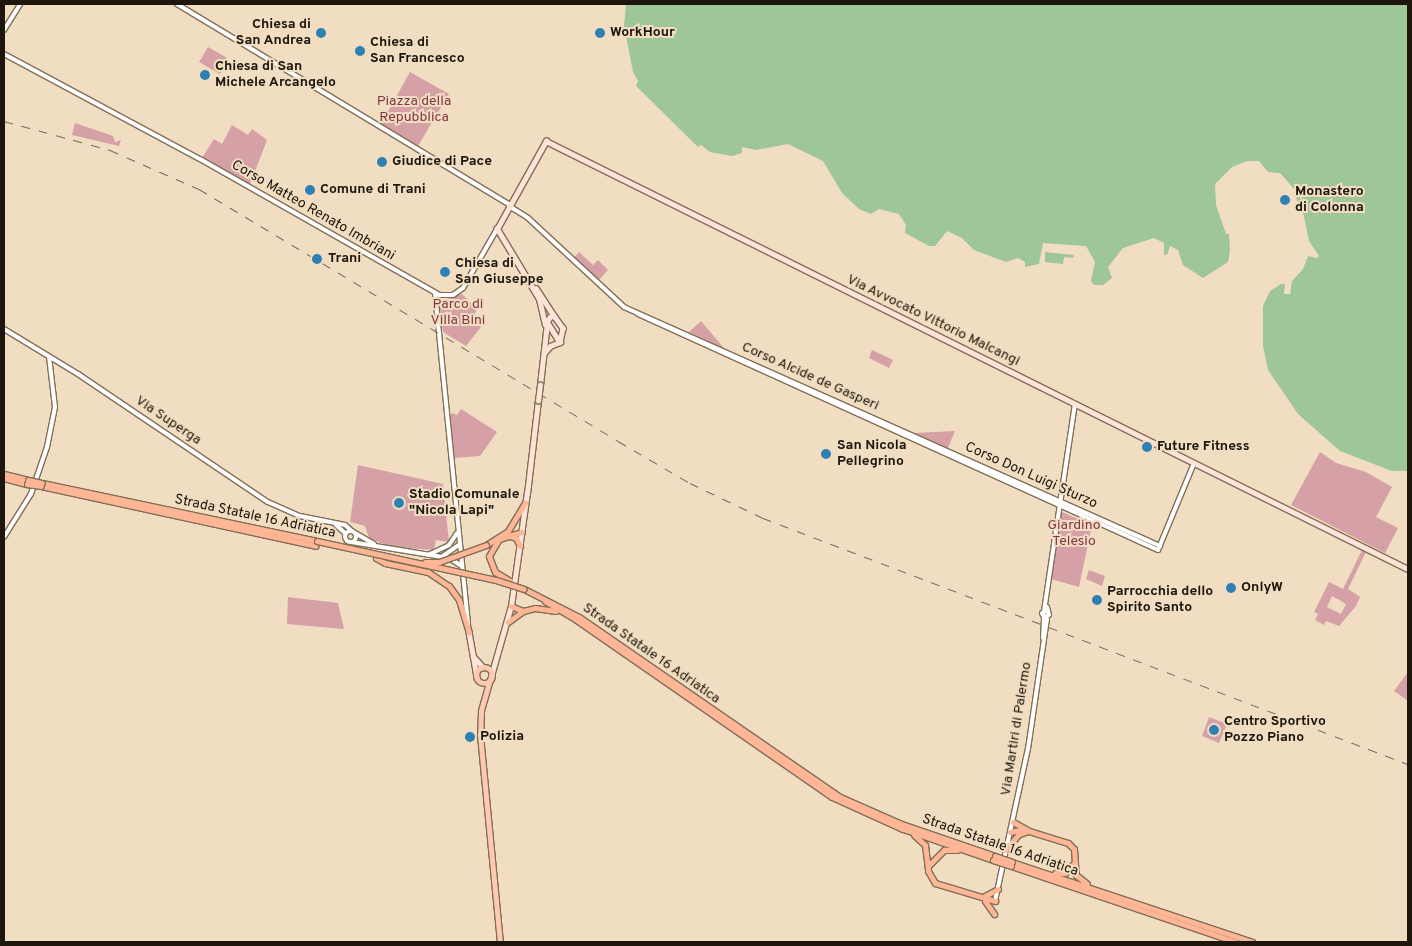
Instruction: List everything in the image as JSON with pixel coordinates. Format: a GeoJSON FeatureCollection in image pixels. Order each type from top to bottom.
{"type":"FeatureCollection","features":[{"type":"Feature","properties":{"kind":"highway","name":"Strada Statale 16 Adriatica"},"geometry":{"type":"LineString","coordinates":[[4,474],[27,482]]}},
{"type":"Feature","properties":{"kind":"highway","name":"Strada Statale 16 Adriatica"},"geometry":{"type":"LineString","coordinates":[[4,478],[41,484],[526,590],[572,617],[810,784],[894,826],[970,852],[994,858]]}},
{"type":"Feature","properties":{"kind":"highway"},"geometry":{"type":"LineString","coordinates":[[525,504],[507,533],[494,544],[489,556],[496,572],[526,590]]}},
{"type":"Feature","properties":{"kind":"highway"},"geometry":{"type":"LineString","coordinates":[[316,544],[430,563],[486,545],[515,528],[522,532]]}},
{"type":"Feature","properties":{"kind":"highway"},"geometry":{"type":"LineString","coordinates":[[507,533],[516,538],[520,546]]}},
{"type":"Feature","properties":{"kind":"highway","name":"Strada Statale 16 Adriatica"},"geometry":{"type":"LineString","coordinates":[[316,544],[496,580],[526,590],[557,604],[838,796],[899,823],[994,858],[1235,942]]}},
{"type":"Feature","properties":{"kind":"highway"},"geometry":{"type":"LineString","coordinates":[[376,558],[435,575],[455,593],[462,608],[469,632]]}},
{"type":"Feature","properties":{"kind":"highway"},"geometry":{"type":"LineString","coordinates":[[512,606],[523,611]]}},
{"type":"Feature","properties":{"kind":"highway"},"geometry":{"type":"LineString","coordinates":[[508,622],[523,611],[550,608],[597,635]]}},
{"type":"Feature","properties":{"kind":"highway"},"geometry":{"type":"LineString","coordinates":[[1013,822],[1026,830],[1068,843],[1074,849],[1074,863],[1080,880],[1100,891]]}},
{"type":"Feature","properties":{"kind":"highway"},"geometry":{"type":"LineString","coordinates":[[894,826],[921,839],[927,851],[930,878],[943,888],[995,901]]}},
{"type":"Feature","properties":{"kind":"highway"},"geometry":{"type":"LineString","coordinates":[[1010,832],[1026,830]]}},
{"type":"Feature","properties":{"kind":"highway"},"geometry":{"type":"LineString","coordinates":[[1005,850],[1019,834],[1026,830]]}},
{"type":"Feature","properties":{"kind":"highway"},"geometry":{"type":"LineString","coordinates":[[1010,832],[1019,834]]}},
{"type":"Feature","properties":{"kind":"highway"},"geometry":{"type":"LineString","coordinates":[[928,866],[944,850],[970,852]]}},
{"type":"Feature","properties":{"kind":"highway"},"geometry":{"type":"LineString","coordinates":[[1021,864],[1061,874],[1068,871],[1074,863]]}},
{"type":"Feature","properties":{"kind":"highway","name":"Strada Statale 16 Adriatica"},"geometry":{"type":"LineString","coordinates":[[1012,864],[1021,864],[1252,942]]}},
{"type":"Feature","properties":{"kind":"highway"},"geometry":{"type":"LineString","coordinates":[[982,897],[998,889]]}},
{"type":"Feature","properties":{"kind":"highway"},"geometry":{"type":"LineString","coordinates":[[982,897],[994,914]]}},
{"type":"Feature","properties":{"kind":"main road","name":"Via Avvocato Vittorio Malcangi"},"geometry":{"type":"LineString","coordinates":[[510,206],[546,141],[1408,569]]}},
{"type":"Feature","properties":{"kind":"main road"},"geometry":{"type":"LineString","coordinates":[[510,206],[497,228],[528,280],[563,329],[560,342]]}},
{"type":"Feature","properties":{"kind":"main road"},"geometry":{"type":"LineString","coordinates":[[528,280],[546,321],[560,342]]}},
{"type":"Feature","properties":{"kind":"main road"},"geometry":{"type":"LineString","coordinates":[[500,942],[480,735],[484,696],[512,606],[544,354],[546,321],[550,317],[555,317]]}},
{"type":"Feature","properties":{"kind":"main road"},"geometry":{"type":"LineString","coordinates":[[556,334],[563,329]]}},
{"type":"Feature","properties":{"kind":"main road"},"geometry":{"type":"LineString","coordinates":[[544,354],[550,346],[560,342]]}},
{"type":"Feature","properties":{"kind":"main road"},"geometry":{"type":"LineString","coordinates":[[524,520],[527,492]]}},
{"type":"Feature","properties":{"kind":"main road"},"geometry":{"type":"LineString","coordinates":[[469,632],[471,653],[484,696]]}},
{"type":"Feature","properties":{"kind":"main road"},"geometry":{"type":"LineString","coordinates":[[471,653],[491,678]]}},
{"type":"Feature","properties":{"kind":"main road"},"geometry":{"type":"LineString","coordinates":[[477,678],[478,671],[497,658]]}},
{"type":"Feature","properties":{"kind":"main road"},"geometry":{"type":"LineString","coordinates":[[477,678],[484,682],[491,678]]}},
{"type":"Feature","properties":{"kind":"street"},"geometry":{"type":"LineString","coordinates":[[4,30],[20,4]]}},
{"type":"Feature","properties":{"kind":"street","name":"Corso Alcide de Gasperi"},"geometry":{"type":"LineString","coordinates":[[176,4],[419,149],[528,218],[621,305],[946,453]]}},
{"type":"Feature","properties":{"kind":"street","name":"Corso Matteo Renato Imbriani"},"geometry":{"type":"LineString","coordinates":[[4,54],[200,159],[435,294]]}},
{"type":"Feature","properties":{"kind":"street"},"geometry":{"type":"LineString","coordinates":[[469,632],[435,294],[448,296],[461,290],[497,228]]}},
{"type":"Feature","properties":{"kind":"street","name":"Via Superga"},"geometry":{"type":"LineString","coordinates":[[4,329],[49,356],[268,502],[282,510],[345,525],[353,532],[379,546]]}},
{"type":"Feature","properties":{"kind":"street"},"geometry":{"type":"LineString","coordinates":[[4,537],[31,494],[47,447],[55,407],[49,356]]}},
{"type":"Feature","properties":{"kind":"street","name":"Via Martiri di Palermo"},"geometry":{"type":"LineString","coordinates":[[1010,832],[1028,749],[1043,641],[1047,591],[1075,404]]}},
{"type":"Feature","properties":{"kind":"street","name":"Corso Don Luigi Sturzo"},"geometry":{"type":"LineString","coordinates":[[946,453],[1159,548],[1194,463]]}},
{"type":"Feature","properties":{"kind":"street","name":"Via Superga"},"geometry":{"type":"LineString","coordinates":[[324,521],[342,528],[346,540],[352,542],[456,560],[462,566]]}},
{"type":"Feature","properties":{"kind":"street"},"geometry":{"type":"LineString","coordinates":[[449,545],[458,530]]}},
{"type":"Feature","properties":{"kind":"street"},"geometry":{"type":"LineString","coordinates":[[345,534],[353,532],[355,538],[352,542]]}},
{"type":"Feature","properties":{"kind":"street"},"geometry":{"type":"LineString","coordinates":[[426,556],[449,545],[460,544]]}},
{"type":"Feature","properties":{"kind":"street"},"geometry":{"type":"LineString","coordinates":[[438,557],[448,554],[460,544]]}},
{"type":"Feature","properties":{"kind":"street"},"geometry":{"type":"LineString","coordinates":[[995,901],[1010,832]]}},
{"type":"Feature","properties":{"kind":"green space"},"geometry":{"type":"Polygon","coordinates":[[[208,47],[229,59],[220,74],[199,62],[208,47]]]}},
{"type":"Feature","properties":{"kind":"green space","name":"Piazza della Repubblica"},"geometry":{"type":"Polygon","coordinates":[[[410,72],[449,94],[418,146],[381,124],[410,72]]]}},
{"type":"Feature","properties":{"kind":"green space"},"geometry":{"type":"Polygon","coordinates":[[[75,123],[113,136],[115,142],[121,140],[119,146],[72,135],[75,123]]]}},
{"type":"Feature","properties":{"kind":"green space"},"geometry":{"type":"Polygon","coordinates":[[[232,125],[248,135],[252,129],[267,140],[250,184],[202,158],[214,139],[222,144],[232,125]]]}},
{"type":"Feature","properties":{"kind":"green space"},"geometry":{"type":"Polygon","coordinates":[[[579,252],[593,265],[598,260],[608,270],[597,282],[573,259],[579,252]]]}},
{"type":"Feature","properties":{"kind":"green space","name":"Parco di Villa Bini"},"geometry":{"type":"Polygon","coordinates":[[[462,294],[477,309],[471,321],[481,327],[466,346],[443,332],[439,302],[462,294]]]}},
{"type":"Feature","properties":{"kind":"green space"},"geometry":{"type":"Polygon","coordinates":[[[701,321],[723,347],[724,349],[689,332],[701,321]]]}},
{"type":"Feature","properties":{"kind":"green space"},"geometry":{"type":"Polygon","coordinates":[[[872,350],[893,360],[889,368],[869,358],[872,350]]]}},
{"type":"Feature","properties":{"kind":"green space"},"geometry":{"type":"Polygon","coordinates":[[[461,409],[497,432],[480,456],[454,458],[450,415],[452,413],[457,415],[461,409]]]}},
{"type":"Feature","properties":{"kind":"green space"},"geometry":{"type":"Polygon","coordinates":[[[955,431],[947,450],[911,434],[913,433],[955,431]]]}},
{"type":"Feature","properties":{"kind":"green space"},"geometry":{"type":"Polygon","coordinates":[[[1320,452],[1336,463],[1366,472],[1392,487],[1376,517],[1398,528],[1385,553],[1291,505],[1320,452]]]}},
{"type":"Feature","properties":{"kind":"green space","name":"Stadio Comunale \"Nicola Lapi\""},"geometry":{"type":"Polygon","coordinates":[[[358,465],[443,484],[449,542],[436,540],[434,550],[391,547],[369,538],[365,526],[350,522],[358,465]]]}},
{"type":"Feature","properties":{"kind":"green space","name":"Giardino Telesio"},"geometry":{"type":"Polygon","coordinates":[[[1062,512],[1092,525],[1079,587],[1051,579],[1062,512]]]}},
{"type":"Feature","properties":{"kind":"green space"},"geometry":{"type":"Polygon","coordinates":[[[1362,550],[1366,552],[1348,589],[1360,597],[1356,606],[1339,626],[1326,621],[1324,625],[1315,620],[1318,614],[1314,612],[1329,582],[1343,589],[1362,550]],[[1332,596],[1327,607],[1341,614],[1346,604],[1332,596]]]}},
{"type":"Feature","properties":{"kind":"green space"},"geometry":{"type":"Polygon","coordinates":[[[1089,570],[1105,576],[1102,586],[1086,579],[1089,570]]]}},
{"type":"Feature","properties":{"kind":"green space"},"geometry":{"type":"Polygon","coordinates":[[[288,597],[338,603],[344,629],[287,624],[288,597]]]}},
{"type":"Feature","properties":{"kind":"green space"},"geometry":{"type":"Polygon","coordinates":[[[1408,672],[1408,701],[1394,691],[1408,672]]]}},
{"type":"Feature","properties":{"kind":"green space","name":"Centro Sportivo Pozzo Piano"},"geometry":{"type":"Polygon","coordinates":[[[1209,717],[1227,724],[1219,743],[1202,736],[1209,717]]]}},
{"type":"Feature","properties":{"kind":"shaded area"},"geometry":{"type":"Polygon","coordinates":[[[626,4],[1408,4],[1408,471],[1392,471],[1340,451],[1298,414],[1268,370],[1263,346],[1263,306],[1270,291],[1281,284],[1285,284],[1284,294],[1290,294],[1292,281],[1303,269],[1308,256],[1317,258],[1319,256],[1309,241],[1303,212],[1299,210],[1295,190],[1280,173],[1268,172],[1259,161],[1247,161],[1232,167],[1215,184],[1216,205],[1226,234],[1229,234],[1230,251],[1228,262],[1203,278],[1183,265],[1178,250],[1170,246],[1167,255],[1164,255],[1164,243],[1154,238],[1123,248],[1108,267],[1112,278],[1103,285],[1094,285],[1091,281],[1095,262],[1086,246],[1043,243],[1039,264],[1025,267],[1025,262],[1018,258],[1006,262],[974,250],[962,238],[947,231],[935,246],[929,246],[905,233],[906,225],[899,214],[879,209],[871,214],[859,209],[842,193],[823,161],[788,144],[756,150],[742,147],[742,153],[732,156],[710,152],[701,145],[698,147],[636,86],[638,81],[633,72],[624,26],[626,4]]]}},
{"type":"Feature","properties":{"kind":"shaded area"},"geometry":{"type":"Polygon","coordinates":[[[1045,252],[1074,255],[1073,258],[1064,257],[1063,264],[1045,262],[1045,252]]]}},
{"type":"Feature","properties":{"kind":"railway"},"geometry":{"type":"LineString","coordinates":[[4,121],[110,150],[199,189],[618,441],[690,483],[763,518],[1408,764]]}},
{"type":"Feature","properties":{"kind":"place","name":"Chiesa di San Andrea"},"geometry":{"type":"Point","coordinates":[321,33]}},
{"type":"Feature","properties":{"kind":"place","name":"WorkHour"},"geometry":{"type":"Point","coordinates":[600,33]}},
{"type":"Feature","properties":{"kind":"place","name":"Chiesa di San Francesco"},"geometry":{"type":"Point","coordinates":[360,51]}},
{"type":"Feature","properties":{"kind":"place","name":"Chiesa di San Michele Arcangelo"},"geometry":{"type":"Point","coordinates":[205,75]}},
{"type":"Feature","properties":{"kind":"place","name":"Giudice di Pace"},"geometry":{"type":"Point","coordinates":[382,162]}},
{"type":"Feature","properties":{"kind":"place","name":"Comune di Trani"},"geometry":{"type":"Point","coordinates":[310,190]}},
{"type":"Feature","properties":{"kind":"place","name":"Monastero di Colonna"},"geometry":{"type":"Point","coordinates":[1285,200]}},
{"type":"Feature","properties":{"kind":"place","name":"Trani"},"geometry":{"type":"Point","coordinates":[317,259]}},
{"type":"Feature","properties":{"kind":"place","name":"Chiesa di San Giuseppe"},"geometry":{"type":"Point","coordinates":[445,272]}},
{"type":"Feature","properties":{"kind":"place","name":"Future Fitness"},"geometry":{"type":"Point","coordinates":[1147,447]}},
{"type":"Feature","properties":{"kind":"place","name":"San Nicola Pellegrino"},"geometry":{"type":"Point","coordinates":[826,454]}},
{"type":"Feature","properties":{"kind":"place","name":"Stadio Comunale \"Nicola Lapi\""},"geometry":{"type":"Point","coordinates":[399,503]}},
{"type":"Feature","properties":{"kind":"place","name":"OnlyW"},"geometry":{"type":"Point","coordinates":[1231,588]}},
{"type":"Feature","properties":{"kind":"place","name":"Parrocchia dello Spirito Santo"},"geometry":{"type":"Point","coordinates":[1097,600]}},
{"type":"Feature","properties":{"kind":"place","name":"Centro Sportivo Pozzo Piano"},"geometry":{"type":"Point","coordinates":[1214,730]}},
{"type":"Feature","properties":{"kind":"place","name":"Polizia"},"geometry":{"type":"Point","coordinates":[470,737]}}]}
